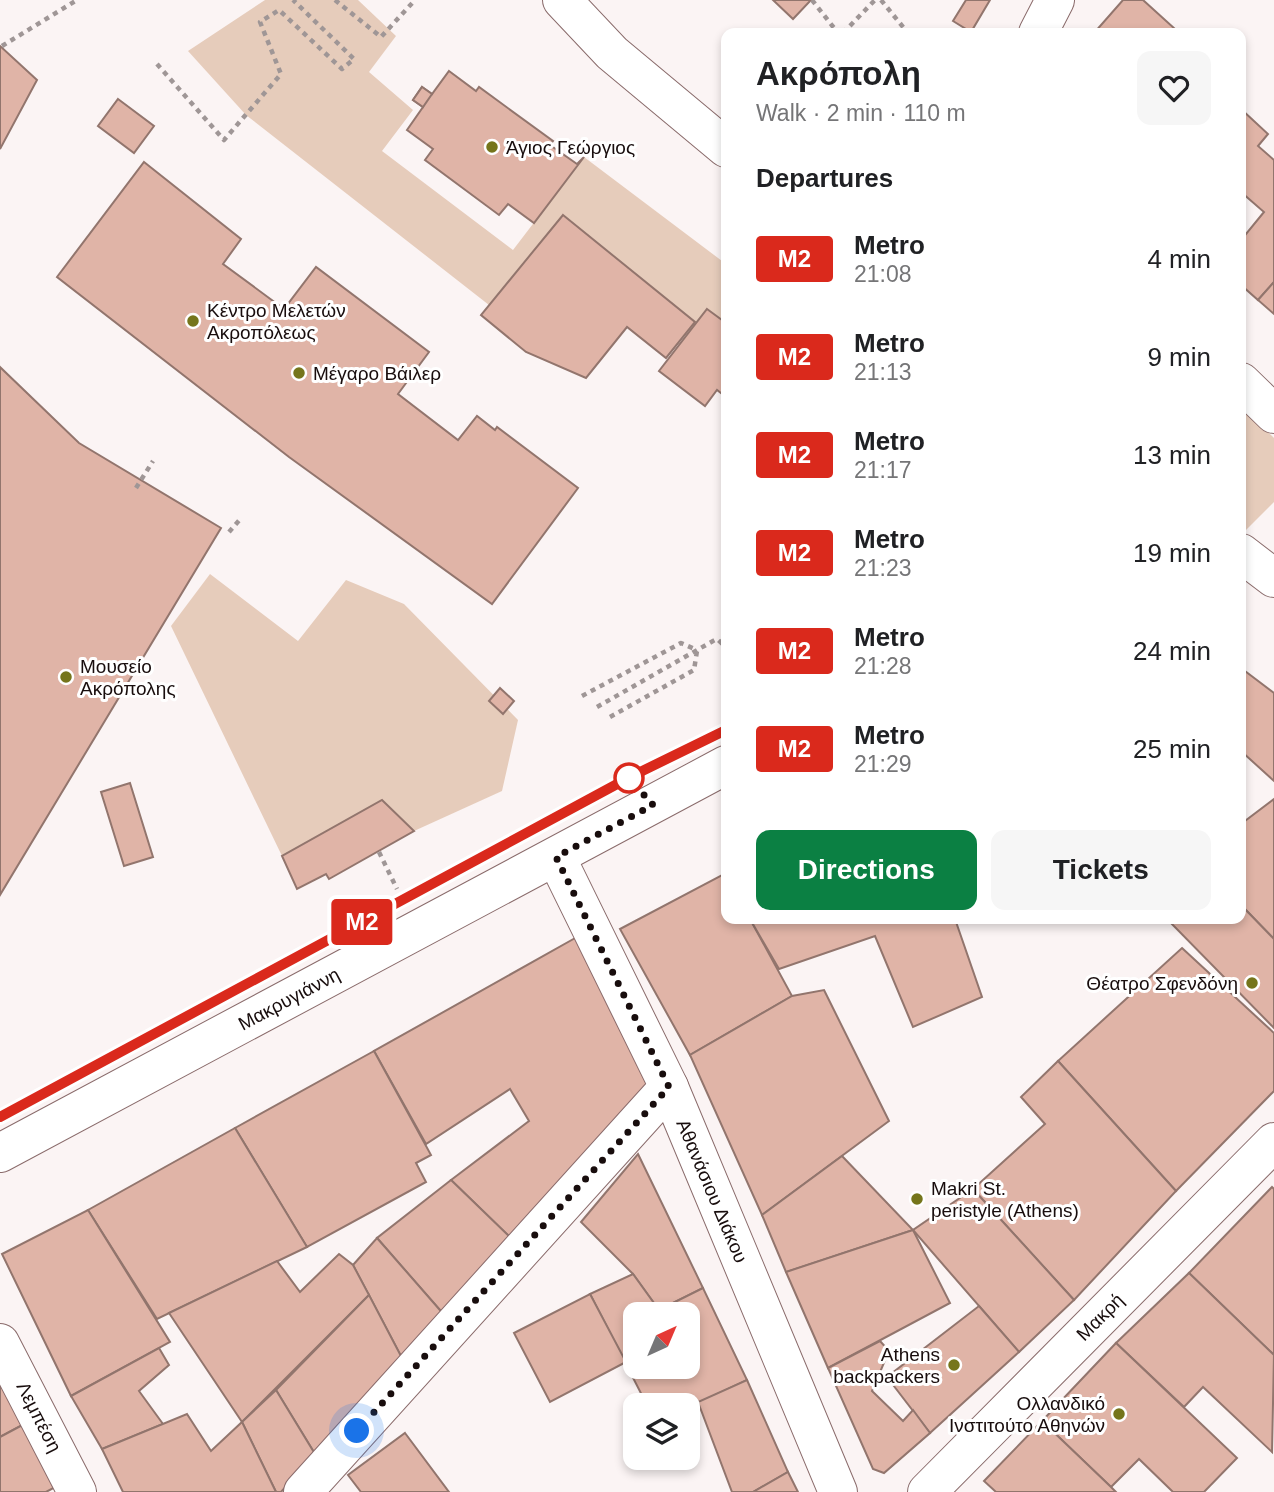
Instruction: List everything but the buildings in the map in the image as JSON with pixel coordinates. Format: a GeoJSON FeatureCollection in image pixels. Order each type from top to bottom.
{"type":"FeatureCollection","features":[{"type":"Feature","properties":{"kind":"street"},"geometry":{"type":"LineString","coordinates":[[562,0],[612,53],[721,144]]}},
{"type":"Feature","properties":{"kind":"street"},"geometry":{"type":"LineString","coordinates":[[1041,28],[1055,0]]}},
{"type":"Feature","properties":{"kind":"street"},"geometry":{"type":"LineString","coordinates":[[1246,387],[1274,414]]}},
{"type":"Feature","properties":{"kind":"street"},"geometry":{"type":"LineString","coordinates":[[1246,557],[1274,578]]}},
{"type":"Feature","properties":{"kind":"street","name":"Μακρυγιάννη"},"geometry":{"type":"LineString","coordinates":[[0,1153],[721,768]]}},
{"type":"Feature","properties":{"kind":"street","name":"Αθανάσιου Διάκου"},"geometry":{"type":"LineString","coordinates":[[556,857],[669,1087],[838,1492]]}},
{"type":"Feature","properties":{"kind":"street"},"geometry":{"type":"LineString","coordinates":[[303,1492],[669,1087]]}},
{"type":"Feature","properties":{"kind":"street","name":"Μακρή"},"geometry":{"type":"LineString","coordinates":[[926,1492],[1274,1142]]}},
{"type":"Feature","properties":{"kind":"street","name":"Λεμπέση"},"geometry":{"type":"LineString","coordinates":[[0,1343],[77,1492]]}},
{"type":"Feature","properties":{"kind":"path"},"geometry":{"type":"LineString","coordinates":[[2,46],[77,0]]}},
{"type":"Feature","properties":{"kind":"path"},"geometry":{"type":"LineString","coordinates":[[157,64],[224,140],[281,74],[260,22],[279,10],[342,69],[354,59],[293,0]]}},
{"type":"Feature","properties":{"kind":"path"},"geometry":{"type":"LineString","coordinates":[[335,0],[381,37],[415,0]]}},
{"type":"Feature","properties":{"kind":"path"},"geometry":{"type":"LineString","coordinates":[[812,0],[834,28]]}},
{"type":"Feature","properties":{"kind":"path"},"geometry":{"type":"LineString","coordinates":[[848,28],[875,0]]}},
{"type":"Feature","properties":{"kind":"path"},"geometry":{"type":"LineString","coordinates":[[881,0],[904,28]]}},
{"type":"Feature","properties":{"kind":"path"},"geometry":{"type":"LineString","coordinates":[[136,488],[153,461]]}},
{"type":"Feature","properties":{"kind":"path"},"geometry":{"type":"LineString","coordinates":[[229,533],[242,517]]}},
{"type":"Feature","properties":{"kind":"path"},"geometry":{"type":"LineString","coordinates":[[597,707],[717,639],[721,643]]}},
{"type":"Feature","properties":{"kind":"path"},"geometry":{"type":"LineString","coordinates":[[582,696],[681,643],[697,650]]}},
{"type":"Feature","properties":{"kind":"path"},"geometry":{"type":"LineString","coordinates":[[610,717],[694,670],[697,650]]}},
{"type":"Feature","properties":{"kind":"shaded area"},"geometry":{"type":"Polygon","coordinates":[[[265,0],[358,0],[396,36],[369,72],[413,110],[382,151],[513,250],[584,157],[721,260],[721,319],[707,309],[696,323],[563,215],[489,305],[246,115],[188,51],[265,0]]]}},
{"type":"Feature","properties":{"kind":"shaded area"},"geometry":{"type":"Polygon","coordinates":[[[1246,411],[1274,438],[1274,502],[1246,530],[1246,411]]]}},
{"type":"Feature","properties":{"kind":"shaded area"},"geometry":{"type":"Polygon","coordinates":[[[210,574],[298,641],[346,580],[404,604],[518,720],[502,791],[414,831],[382,800],[282,856],[171,626],[210,574]]]}},
{"type":"Feature","properties":{"kind":"metro line","name":"Μ2"},"geometry":{"type":"LineString","coordinates":[[0,1117],[632,776],[721,732]]}},
{"type":"Feature","properties":{"kind":"place","name":"Άγιος Γεώργιος"},"geometry":{"type":"Point","coordinates":[492,147]}},
{"type":"Feature","properties":{"kind":"place","name":"Κέντρο Μελετών Ακροπόλεως"},"geometry":{"type":"Point","coordinates":[193,321]}},
{"type":"Feature","properties":{"kind":"place","name":"Μέγαρο Βάιλερ"},"geometry":{"type":"Point","coordinates":[299,373]}},
{"type":"Feature","properties":{"kind":"place","name":"Μουσείο Ακρόπολης"},"geometry":{"type":"Point","coordinates":[66,677]}},
{"type":"Feature","properties":{"kind":"place","name":"Θέατρο Σφενδόνη"},"geometry":{"type":"Point","coordinates":[1252,983]}},
{"type":"Feature","properties":{"kind":"place","name":"Makri St. peristyle (Athens)"},"geometry":{"type":"Point","coordinates":[917,1199]}},
{"type":"Feature","properties":{"kind":"place","name":"Athens backpackers"},"geometry":{"type":"Point","coordinates":[954,1365]}},
{"type":"Feature","properties":{"kind":"place","name":"Ολλανδικό Ινστιτούτο Αθηνών"},"geometry":{"type":"Point","coordinates":[1119,1414]}},
{"type":"Feature","properties":{"kind":"route"},"geometry":{"type":"LineString","coordinates":[[357,1431],[669,1087],[556,857],[653,805],[629,778]]}}]}
